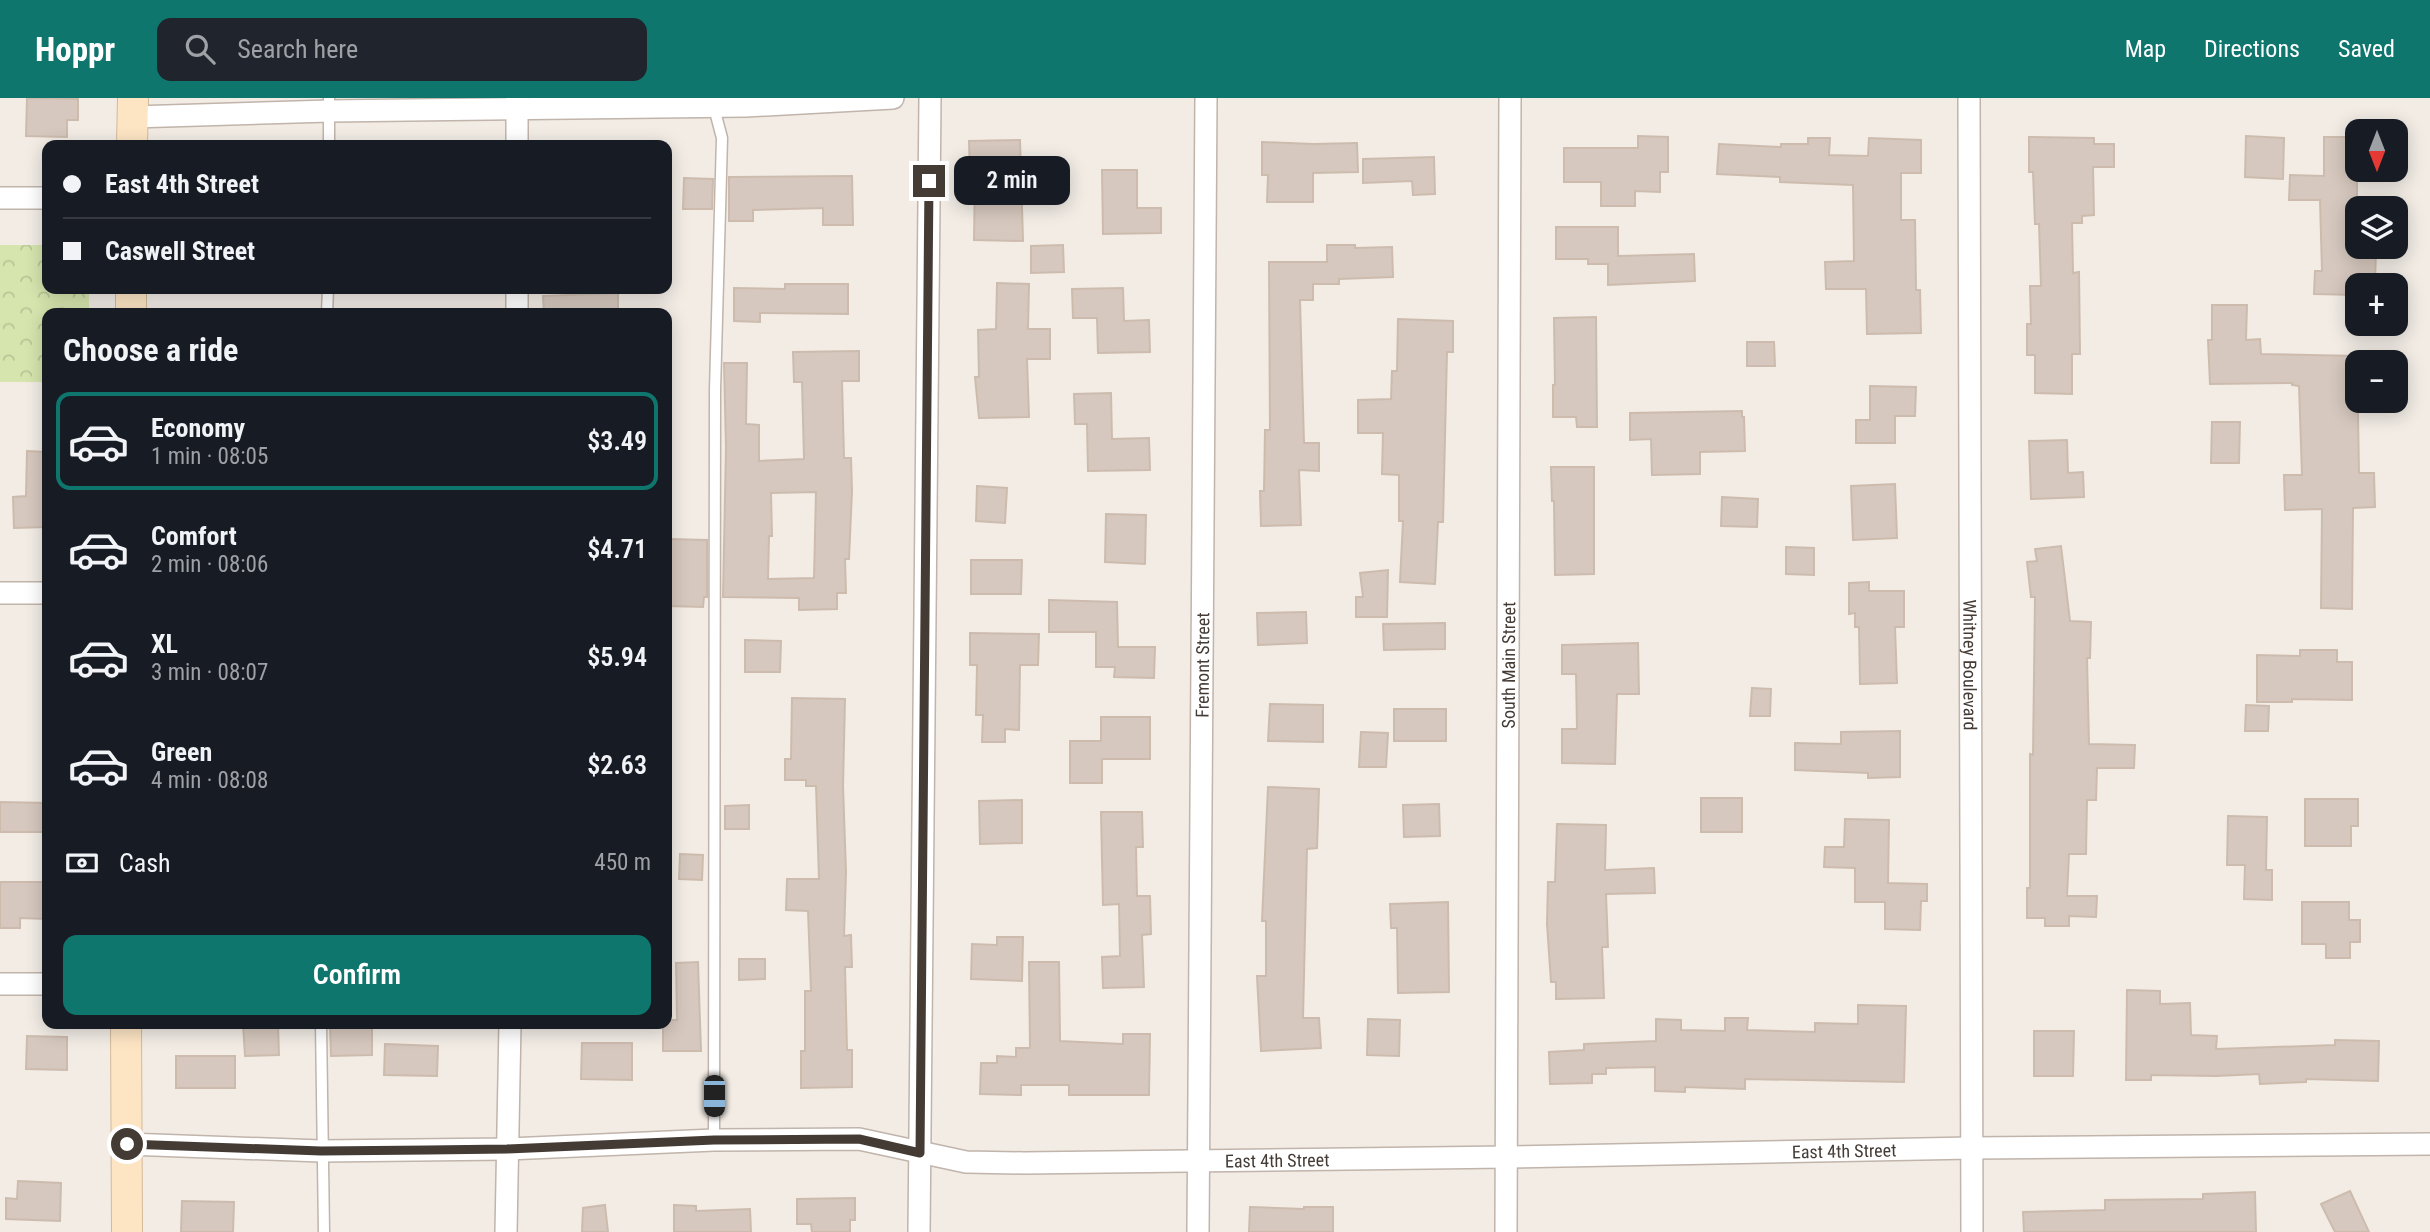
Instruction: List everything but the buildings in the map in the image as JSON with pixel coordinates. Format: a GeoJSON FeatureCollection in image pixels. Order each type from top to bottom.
{"type":"FeatureCollection","features":[{"type":"Feature","properties":{"kind":"street"},"geometry":{"type":"LineString","coordinates":[[133,120],[329,105],[893,98]]}},
{"type":"Feature","properties":{"kind":"street"},"geometry":{"type":"LineString","coordinates":[[919,1232],[930,98]]}},
{"type":"Feature","properties":{"kind":"street","name":"Fremont Street"},"geometry":{"type":"LineString","coordinates":[[1198,1232],[1206,98]]}},
{"type":"Feature","properties":{"kind":"street","name":"South Main Street"},"geometry":{"type":"LineString","coordinates":[[1506,1232],[1510,98]]}},
{"type":"Feature","properties":{"kind":"street","name":"Whitney Boulevard"},"geometry":{"type":"LineString","coordinates":[[1969,98],[1972,1232]]}},
{"type":"Feature","properties":{"kind":"street"},"geometry":{"type":"LineString","coordinates":[[517,103],[517,140]]}},
{"type":"Feature","properties":{"kind":"street"},"geometry":{"type":"LineString","coordinates":[[0,198],[42,198]]}},
{"type":"Feature","properties":{"kind":"street"},"geometry":{"type":"LineString","coordinates":[[0,593],[42,593]]}},
{"type":"Feature","properties":{"kind":"street"},"geometry":{"type":"LineString","coordinates":[[0,984],[42,984]]}},
{"type":"Feature","properties":{"kind":"street"},"geometry":{"type":"LineString","coordinates":[[126,1029],[127,1232]]}},
{"type":"Feature","properties":{"kind":"street"},"geometry":{"type":"LineString","coordinates":[[506,1232],[510,1029]]}},
{"type":"Feature","properties":{"kind":"street","name":"East 4th Street"},"geometry":{"type":"LineString","coordinates":[[127,1144],[321,1151],[507,1149],[714,1140],[859,1139],[966,1163],[2430,1144]]}},
{"type":"Feature","properties":{"kind":"lane"},"geometry":{"type":"LineString","coordinates":[[713,102],[722,138],[715,390],[714,1140]]}},
{"type":"Feature","properties":{"kind":"lane"},"geometry":{"type":"LineString","coordinates":[[329,105],[329,140]]}},
{"type":"Feature","properties":{"kind":"lane"},"geometry":{"type":"LineString","coordinates":[[321,1029],[324,1232]]}},
{"type":"Feature","properties":{"kind":"green space"},"geometry":{"type":"Polygon","coordinates":[[[0,245],[42,245],[42,294],[89,294],[89,308],[42,308],[42,382],[0,382],[0,245]]]}},
{"type":"Feature","properties":{"kind":"route"},"geometry":{"type":"LineString","coordinates":[[127,1144],[321,1151],[507,1149],[714,1140],[859,1139],[920,1153],[929,181]]}}]}
